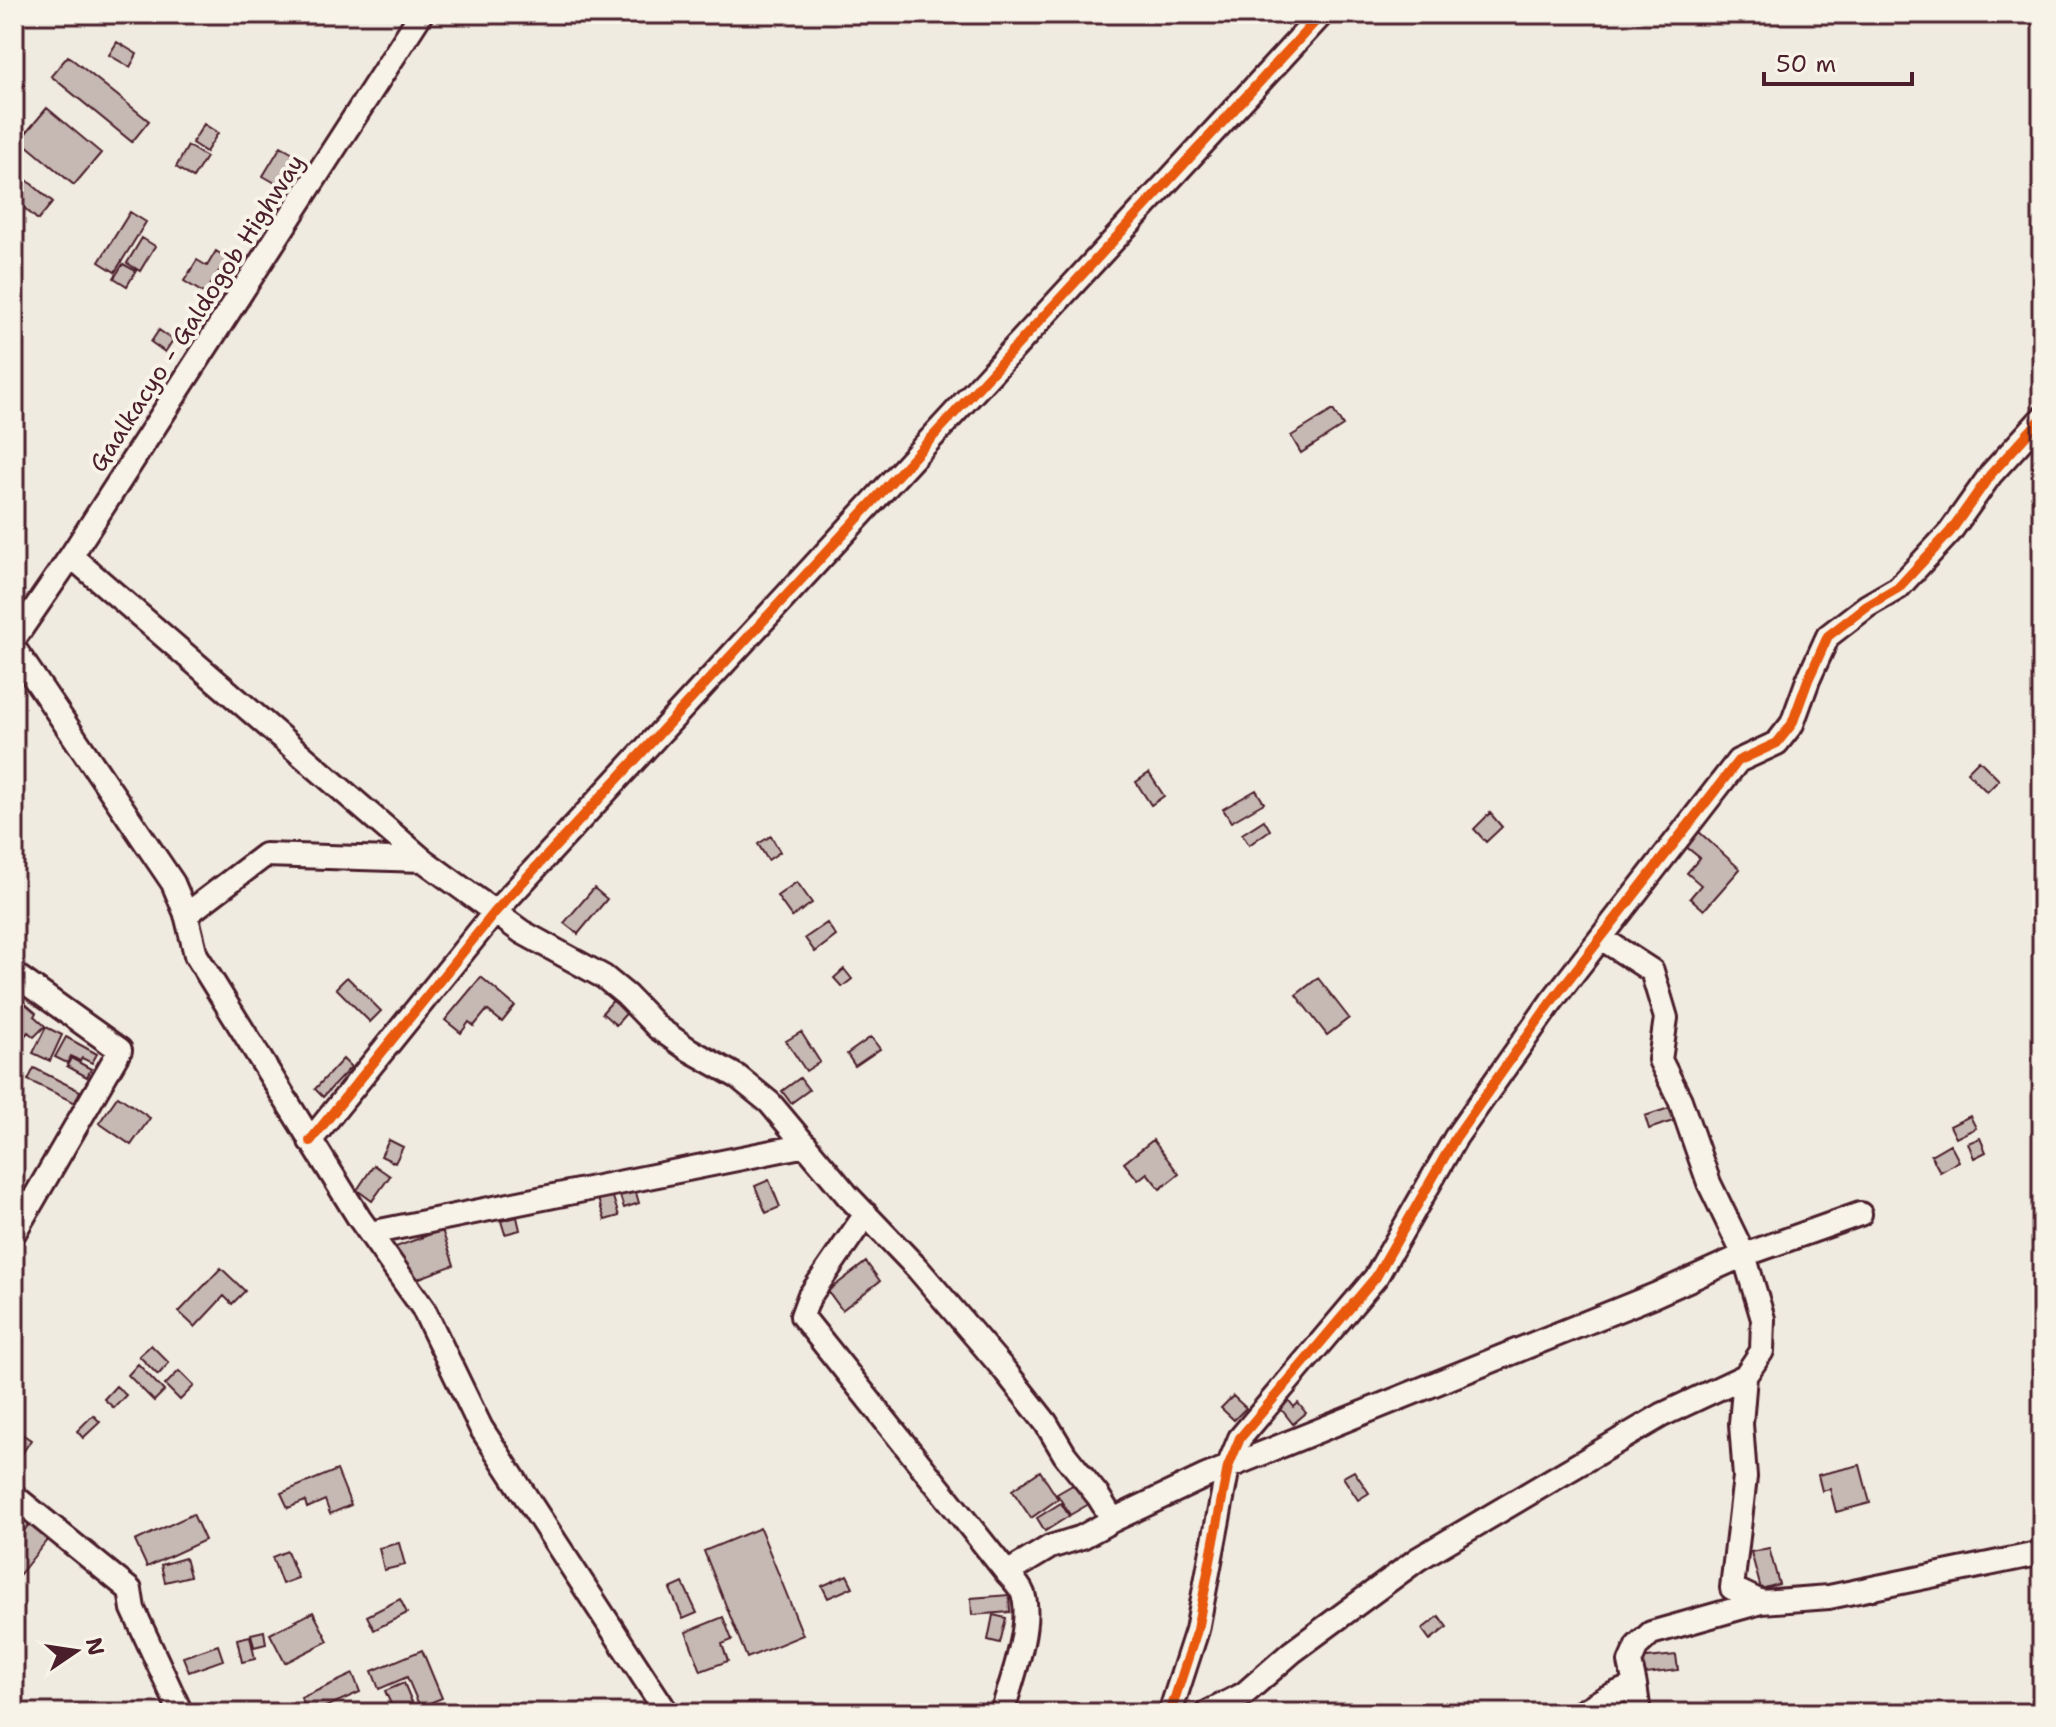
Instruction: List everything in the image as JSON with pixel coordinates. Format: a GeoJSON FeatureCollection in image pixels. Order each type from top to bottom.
{"type":"FeatureCollection","features":[{"type":"Feature","properties":{"kind":"street","name":"Gaalkacyo - Galdogob Highway"},"geometry":{"type":"LineString","coordinates":[[14,639],[71,556],[421,14]]}},
{"type":"Feature","properties":{"kind":"street"},"geometry":{"type":"LineString","coordinates":[[310,1141],[495,912],[1322,14]]}},
{"type":"Feature","properties":{"kind":"street"},"geometry":{"type":"LineString","coordinates":[[1170,1713],[1197,1630],[1228,1467],[1240,1438],[1376,1277],[1456,1137],[1551,1002],[1738,761],[1777,743],[1792,724],[1828,636],[1867,606],[1898,588],[1950,532],[1991,474],[2042,418]]}},
{"type":"Feature","properties":{"kind":"street"},"geometry":{"type":"LineString","coordinates":[[71,556],[423,860],[522,932],[604,977],[658,1028],[738,1077],[770,1103],[1006,1372],[1046,1423],[1065,1455],[1113,1520]]}},
{"type":"Feature","properties":{"kind":"street"},"geometry":{"type":"LineString","coordinates":[[14,648],[173,883],[186,915],[196,955],[310,1141],[423,1308],[481,1428],[667,1713]]}},
{"type":"Feature","properties":{"kind":"street"},"geometry":{"type":"LineString","coordinates":[[186,915],[265,855],[423,860]]}},
{"type":"Feature","properties":{"kind":"street"},"geometry":{"type":"LineString","coordinates":[[1601,938],[1652,971],[1666,1018],[1660,1060],[1680,1100],[1709,1183],[1744,1255],[1763,1319],[1762,1351],[1745,1376],[1741,1424],[1745,1477],[1732,1588],[1761,1602]]}},
{"type":"Feature","properties":{"kind":"street"},"geometry":{"type":"LineString","coordinates":[[14,974],[120,1050],[14,1233]]}},
{"type":"Feature","properties":{"kind":"street"},"geometry":{"type":"LineString","coordinates":[[370,1233],[806,1145]]}},
{"type":"Feature","properties":{"kind":"street"},"geometry":{"type":"LineString","coordinates":[[866,1214],[809,1297],[802,1316],[1022,1591],[1026,1612],[1017,1663],[1002,1713]]}},
{"type":"Feature","properties":{"kind":"street"},"geometry":{"type":"LineString","coordinates":[[1007,1573],[1050,1547],[1082,1537],[1206,1476],[1641,1301],[1744,1255],[1860,1214]]}},
{"type":"Feature","properties":{"kind":"street"},"geometry":{"type":"LineString","coordinates":[[1207,1713],[1244,1694],[1292,1652],[1418,1559],[1662,1415],[1745,1376]]}},
{"type":"Feature","properties":{"kind":"street"},"geometry":{"type":"LineString","coordinates":[[14,1496],[130,1590],[133,1609],[181,1713]]}},
{"type":"Feature","properties":{"kind":"street"},"geometry":{"type":"LineString","coordinates":[[1639,1713],[1630,1662],[1637,1646],[1651,1633],[1761,1602],[1829,1597],[2042,1553]]}},
{"type":"Feature","properties":{"kind":"street"},"geometry":{"type":"LineString","coordinates":[[1580,1713],[1635,1685]]}},
{"type":"Feature","properties":{"kind":"building"},"geometry":{"type":"Polygon","coordinates":[[[117,42],[137,54],[130,67],[109,55],[117,42]]]}},
{"type":"Feature","properties":{"kind":"building"},"geometry":{"type":"Polygon","coordinates":[[[68,56],[149,121],[132,142],[51,76],[68,56]]]}},
{"type":"Feature","properties":{"kind":"building"},"geometry":{"type":"Polygon","coordinates":[[[47,108],[101,153],[74,185],[20,140],[47,108]]]}},
{"type":"Feature","properties":{"kind":"building"},"geometry":{"type":"Polygon","coordinates":[[[204,124],[218,133],[206,152],[192,143],[204,124]]]}},
{"type":"Feature","properties":{"kind":"building"},"geometry":{"type":"Polygon","coordinates":[[[188,146],[206,157],[193,178],[176,167],[188,146]]]}},
{"type":"Feature","properties":{"kind":"building"},"geometry":{"type":"Polygon","coordinates":[[[281,146],[295,154],[277,184],[263,176],[281,146]]]}},
{"type":"Feature","properties":{"kind":"building"},"geometry":{"type":"Polygon","coordinates":[[[16,171],[53,202],[38,220],[14,199],[16,171]]]}},
{"type":"Feature","properties":{"kind":"building"},"geometry":{"type":"Polygon","coordinates":[[[130,212],[146,222],[115,272],[99,262],[130,212]]]}},
{"type":"Feature","properties":{"kind":"building"},"geometry":{"type":"Polygon","coordinates":[[[142,238],[155,246],[140,271],[127,263],[142,238]]]}},
{"type":"Feature","properties":{"kind":"building"},"geometry":{"type":"Polygon","coordinates":[[[216,251],[227,258],[205,294],[184,281],[197,260],[207,266],[216,251]]]}},
{"type":"Feature","properties":{"kind":"building"},"geometry":{"type":"Polygon","coordinates":[[[123,264],[136,271],[127,286],[114,278],[123,264]]]}},
{"type":"Feature","properties":{"kind":"building"},"geometry":{"type":"Polygon","coordinates":[[[159,330],[173,340],[165,352],[151,342],[159,330]]]}},
{"type":"Feature","properties":{"kind":"building"},"geometry":{"type":"Polygon","coordinates":[[[1333,410],[1343,426],[1301,453],[1291,436],[1333,410]]]}},
{"type":"Feature","properties":{"kind":"building"},"geometry":{"type":"Polygon","coordinates":[[[1979,760],[1999,780],[1987,792],[1967,772],[1979,760]]]}},
{"type":"Feature","properties":{"kind":"building"},"geometry":{"type":"Polygon","coordinates":[[[1149,773],[1164,796],[1151,805],[1136,782],[1149,773]]]}},
{"type":"Feature","properties":{"kind":"building"},"geometry":{"type":"Polygon","coordinates":[[[1256,790],[1264,803],[1231,822],[1223,809],[1256,790]]]}},
{"type":"Feature","properties":{"kind":"building"},"geometry":{"type":"Polygon","coordinates":[[[1490,813],[1502,827],[1486,842],[1474,829],[1490,813]]]}},
{"type":"Feature","properties":{"kind":"building"},"geometry":{"type":"Polygon","coordinates":[[[1264,820],[1270,830],[1249,845],[1242,834],[1264,820]]]}},
{"type":"Feature","properties":{"kind":"building"},"geometry":{"type":"Polygon","coordinates":[[[1697,830],[1740,869],[1704,910],[1690,898],[1701,885],[1687,873],[1700,858],[1684,845],[1697,830]]]}},
{"type":"Feature","properties":{"kind":"building"},"geometry":{"type":"Polygon","coordinates":[[[771,836],[780,852],[768,860],[758,844],[771,836]]]}},
{"type":"Feature","properties":{"kind":"building"},"geometry":{"type":"Polygon","coordinates":[[[797,882],[812,903],[792,917],[777,896],[797,882]]]}},
{"type":"Feature","properties":{"kind":"building"},"geometry":{"type":"Polygon","coordinates":[[[594,888],[607,899],[578,934],[564,923],[594,888]]]}},
{"type":"Feature","properties":{"kind":"building"},"geometry":{"type":"Polygon","coordinates":[[[827,923],[836,936],[815,952],[805,938],[827,923]]]}},
{"type":"Feature","properties":{"kind":"building"},"geometry":{"type":"Polygon","coordinates":[[[844,969],[852,979],[842,987],[834,978],[844,969]]]}},
{"type":"Feature","properties":{"kind":"building"},"geometry":{"type":"Polygon","coordinates":[[[347,977],[381,1011],[370,1022],[336,988],[347,977]]]}},
{"type":"Feature","properties":{"kind":"building"},"geometry":{"type":"Polygon","coordinates":[[[481,977],[515,1006],[502,1022],[487,1010],[474,1026],[469,1022],[461,1033],[445,1020],[481,977]]]}},
{"type":"Feature","properties":{"kind":"building"},"geometry":{"type":"Polygon","coordinates":[[[1318,978],[1349,1018],[1327,1035],[1296,995],[1318,978]]]}},
{"type":"Feature","properties":{"kind":"building"},"geometry":{"type":"Polygon","coordinates":[[[14,994],[36,1013],[34,1016],[45,1026],[34,1037],[28,1032],[23,1038],[14,1031],[14,994]]]}},
{"type":"Feature","properties":{"kind":"building"},"geometry":{"type":"Polygon","coordinates":[[[616,997],[630,1009],[616,1025],[602,1013],[616,997]]]}},
{"type":"Feature","properties":{"kind":"building"},"geometry":{"type":"Polygon","coordinates":[[[46,1027],[62,1035],[50,1061],[33,1053],[46,1027]]]}},
{"type":"Feature","properties":{"kind":"building"},"geometry":{"type":"Polygon","coordinates":[[[801,1032],[820,1062],[806,1071],[786,1041],[801,1032]]]}},
{"type":"Feature","properties":{"kind":"building"},"geometry":{"type":"Polygon","coordinates":[[[66,1037],[97,1054],[92,1063],[71,1056],[67,1063],[55,1057],[66,1037]]]}},
{"type":"Feature","properties":{"kind":"building"},"geometry":{"type":"Polygon","coordinates":[[[871,1037],[880,1049],[855,1066],[847,1054],[871,1037]]]}},
{"type":"Feature","properties":{"kind":"building"},"geometry":{"type":"Polygon","coordinates":[[[71,1058],[91,1069],[87,1077],[67,1066],[71,1058]]]}},
{"type":"Feature","properties":{"kind":"building"},"geometry":{"type":"Polygon","coordinates":[[[343,1059],[351,1067],[323,1097],[315,1089],[343,1059]]]}},
{"type":"Feature","properties":{"kind":"building"},"geometry":{"type":"Polygon","coordinates":[[[34,1068],[80,1091],[75,1103],[28,1080],[34,1068]]]}},
{"type":"Feature","properties":{"kind":"building"},"geometry":{"type":"Polygon","coordinates":[[[800,1078],[809,1090],[791,1103],[782,1091],[800,1078]]]}},
{"type":"Feature","properties":{"kind":"building"},"geometry":{"type":"Polygon","coordinates":[[[118,1096],[150,1118],[131,1145],[99,1123],[118,1096]]]}},
{"type":"Feature","properties":{"kind":"building"},"geometry":{"type":"Polygon","coordinates":[[[1675,1106],[1679,1119],[1649,1129],[1645,1116],[1675,1106]]]}},
{"type":"Feature","properties":{"kind":"building"},"geometry":{"type":"Polygon","coordinates":[[[1970,1116],[1976,1128],[1956,1138],[1950,1126],[1970,1116]]]}},
{"type":"Feature","properties":{"kind":"building"},"geometry":{"type":"Polygon","coordinates":[[[1980,1138],[1986,1152],[1974,1158],[1968,1143],[1980,1138]]]}},
{"type":"Feature","properties":{"kind":"building"},"geometry":{"type":"Polygon","coordinates":[[[389,1140],[403,1147],[395,1163],[381,1156],[389,1140]]]}},
{"type":"Feature","properties":{"kind":"building"},"geometry":{"type":"Polygon","coordinates":[[[1153,1140],[1179,1174],[1160,1189],[1147,1173],[1138,1180],[1124,1163],[1153,1140]]]}},
{"type":"Feature","properties":{"kind":"building"},"geometry":{"type":"Polygon","coordinates":[[[1950,1144],[1959,1161],[1940,1172],[1931,1155],[1950,1144]]]}},
{"type":"Feature","properties":{"kind":"building"},"geometry":{"type":"Polygon","coordinates":[[[374,1165],[390,1176],[372,1201],[357,1190],[374,1165]]]}},
{"type":"Feature","properties":{"kind":"building"},"geometry":{"type":"Polygon","coordinates":[[[769,1180],[780,1207],[766,1213],[755,1186],[769,1180]]]}},
{"type":"Feature","properties":{"kind":"building"},"geometry":{"type":"Polygon","coordinates":[[[633,1182],[639,1203],[624,1208],[617,1187],[633,1182]]]}},
{"type":"Feature","properties":{"kind":"building"},"geometry":{"type":"Polygon","coordinates":[[[610,1188],[619,1216],[605,1220],[596,1193],[610,1188]]]}},
{"type":"Feature","properties":{"kind":"building"},"geometry":{"type":"Polygon","coordinates":[[[517,1217],[520,1230],[505,1234],[501,1221],[517,1217]]]}},
{"type":"Feature","properties":{"kind":"building"},"geometry":{"type":"Polygon","coordinates":[[[442,1230],[454,1265],[407,1283],[393,1248],[442,1230]]]}},
{"type":"Feature","properties":{"kind":"building"},"geometry":{"type":"Polygon","coordinates":[[[866,1262],[880,1281],[842,1310],[828,1291],[866,1262]]]}},
{"type":"Feature","properties":{"kind":"building"},"geometry":{"type":"Polygon","coordinates":[[[221,1268],[245,1291],[232,1304],[224,1296],[195,1327],[179,1312],[221,1268]]]}},
{"type":"Feature","properties":{"kind":"building"},"geometry":{"type":"Polygon","coordinates":[[[151,1345],[169,1363],[158,1375],[139,1356],[151,1345]]]}},
{"type":"Feature","properties":{"kind":"building"},"geometry":{"type":"Polygon","coordinates":[[[138,1364],[164,1391],[154,1401],[128,1375],[138,1364]]]}},
{"type":"Feature","properties":{"kind":"building"},"geometry":{"type":"Polygon","coordinates":[[[179,1371],[194,1386],[180,1400],[165,1385],[179,1371]]]}},
{"type":"Feature","properties":{"kind":"building"},"geometry":{"type":"Polygon","coordinates":[[[116,1386],[126,1395],[114,1408],[104,1399],[116,1386]]]}},
{"type":"Feature","properties":{"kind":"building"},"geometry":{"type":"Polygon","coordinates":[[[1233,1396],[1246,1408],[1234,1420],[1221,1408],[1233,1396]]]}},
{"type":"Feature","properties":{"kind":"building"},"geometry":{"type":"Polygon","coordinates":[[[1287,1398],[1294,1407],[1298,1403],[1306,1413],[1293,1424],[1278,1405],[1287,1398]]]}},
{"type":"Feature","properties":{"kind":"building"},"geometry":{"type":"Polygon","coordinates":[[[93,1415],[100,1422],[83,1438],[77,1431],[93,1415]]]}},
{"type":"Feature","properties":{"kind":"building"},"geometry":{"type":"Polygon","coordinates":[[[19,1432],[31,1440],[16,1463],[14,1439],[19,1432]]]}},
{"type":"Feature","properties":{"kind":"building"},"geometry":{"type":"Polygon","coordinates":[[[1860,1465],[1870,1503],[1836,1512],[1830,1489],[1822,1491],[1818,1475],[1860,1465]]]}},
{"type":"Feature","properties":{"kind":"building"},"geometry":{"type":"Polygon","coordinates":[[[337,1470],[351,1505],[330,1514],[325,1500],[307,1508],[305,1501],[288,1508],[281,1493],[337,1470]]]}},
{"type":"Feature","properties":{"kind":"building"},"geometry":{"type":"Polygon","coordinates":[[[1040,1471],[1058,1499],[1031,1518],[1012,1490],[1040,1471]]]}},
{"type":"Feature","properties":{"kind":"building"},"geometry":{"type":"Polygon","coordinates":[[[1354,1471],[1369,1493],[1358,1500],[1343,1477],[1354,1471]]]}},
{"type":"Feature","properties":{"kind":"building"},"geometry":{"type":"Polygon","coordinates":[[[1076,1483],[1089,1504],[1070,1515],[1057,1494],[1076,1483]]]}},
{"type":"Feature","properties":{"kind":"building"},"geometry":{"type":"Polygon","coordinates":[[[1061,1503],[1069,1516],[1045,1531],[1037,1518],[1061,1503]]]}},
{"type":"Feature","properties":{"kind":"building"},"geometry":{"type":"Polygon","coordinates":[[[193,1514],[205,1540],[147,1567],[135,1541],[193,1514]]]}},
{"type":"Feature","properties":{"kind":"building"},"geometry":{"type":"Polygon","coordinates":[[[33,1519],[52,1534],[20,1574],[14,1570],[14,1544],[33,1519]]]}},
{"type":"Feature","properties":{"kind":"building"},"geometry":{"type":"Polygon","coordinates":[[[760,1528],[803,1635],[747,1658],[704,1551],[760,1528]]]}},
{"type":"Feature","properties":{"kind":"building"},"geometry":{"type":"Polygon","coordinates":[[[399,1543],[405,1565],[384,1570],[379,1548],[399,1543]]]}},
{"type":"Feature","properties":{"kind":"building"},"geometry":{"type":"Polygon","coordinates":[[[1769,1548],[1779,1584],[1761,1589],[1751,1552],[1769,1548]]]}},
{"type":"Feature","properties":{"kind":"building"},"geometry":{"type":"Polygon","coordinates":[[[287,1551],[298,1578],[282,1584],[272,1557],[287,1551]]]}},
{"type":"Feature","properties":{"kind":"building"},"geometry":{"type":"Polygon","coordinates":[[[185,1558],[190,1576],[165,1582],[161,1565],[185,1558]]]}},
{"type":"Feature","properties":{"kind":"building"},"geometry":{"type":"Polygon","coordinates":[[[847,1575],[853,1587],[828,1598],[822,1586],[847,1575]]]}},
{"type":"Feature","properties":{"kind":"building"},"geometry":{"type":"Polygon","coordinates":[[[683,1583],[697,1613],[683,1619],[670,1589],[683,1583]]]}},
{"type":"Feature","properties":{"kind":"building"},"geometry":{"type":"Polygon","coordinates":[[[1009,1595],[1010,1612],[972,1615],[971,1598],[1009,1595]]]}},
{"type":"Feature","properties":{"kind":"building"},"geometry":{"type":"Polygon","coordinates":[[[400,1599],[407,1613],[374,1630],[367,1616],[400,1599]]]}},
{"type":"Feature","properties":{"kind":"building"},"geometry":{"type":"Polygon","coordinates":[[[313,1612],[328,1641],[285,1663],[270,1634],[313,1612]]]}},
{"type":"Feature","properties":{"kind":"building"},"geometry":{"type":"Polygon","coordinates":[[[993,1615],[1006,1618],[1000,1643],[988,1640],[993,1615]]]}},
{"type":"Feature","properties":{"kind":"building"},"geometry":{"type":"Polygon","coordinates":[[[1439,1616],[1447,1627],[1430,1640],[1422,1629],[1439,1616]]]}},
{"type":"Feature","properties":{"kind":"building"},"geometry":{"type":"Polygon","coordinates":[[[723,1617],[732,1640],[722,1644],[728,1661],[701,1671],[686,1632],[723,1617]]]}},
{"type":"Feature","properties":{"kind":"building"},"geometry":{"type":"Polygon","coordinates":[[[264,1631],[266,1644],[254,1647],[251,1634],[264,1631]]]}},
{"type":"Feature","properties":{"kind":"building"},"geometry":{"type":"Polygon","coordinates":[[[250,1636],[255,1659],[242,1662],[237,1639],[250,1636]]]}},
{"type":"Feature","properties":{"kind":"building"},"geometry":{"type":"Polygon","coordinates":[[[218,1645],[223,1660],[189,1672],[183,1657],[218,1645]]]}},
{"type":"Feature","properties":{"kind":"building"},"geometry":{"type":"Polygon","coordinates":[[[422,1650],[442,1698],[420,1707],[407,1677],[379,1689],[372,1671],[422,1650]]]}},
{"type":"Feature","properties":{"kind":"building"},"geometry":{"type":"Polygon","coordinates":[[[1676,1655],[1678,1670],[1639,1675],[1637,1659],[1676,1655]]]}},
{"type":"Feature","properties":{"kind":"building"},"geometry":{"type":"Polygon","coordinates":[[[353,1674],[360,1692],[308,1713],[301,1698],[353,1674]]]}},
{"type":"Feature","properties":{"kind":"building"},"geometry":{"type":"Polygon","coordinates":[[[404,1683],[414,1707],[395,1713],[385,1691],[404,1683]]]}},
{"type":"Feature","properties":{"kind":"cycle path"},"geometry":{"type":"LineString","coordinates":[[310,1141],[495,912],[1322,14]]}},
{"type":"Feature","properties":{"kind":"cycle path"},"geometry":{"type":"LineString","coordinates":[[1170,1713],[1197,1630],[1228,1467],[1240,1438],[1376,1277],[1456,1137],[1551,1002],[1738,761],[1777,743],[1792,724],[1828,636],[1867,606],[1898,588],[1950,532],[1991,474],[2042,418]]}}]}
